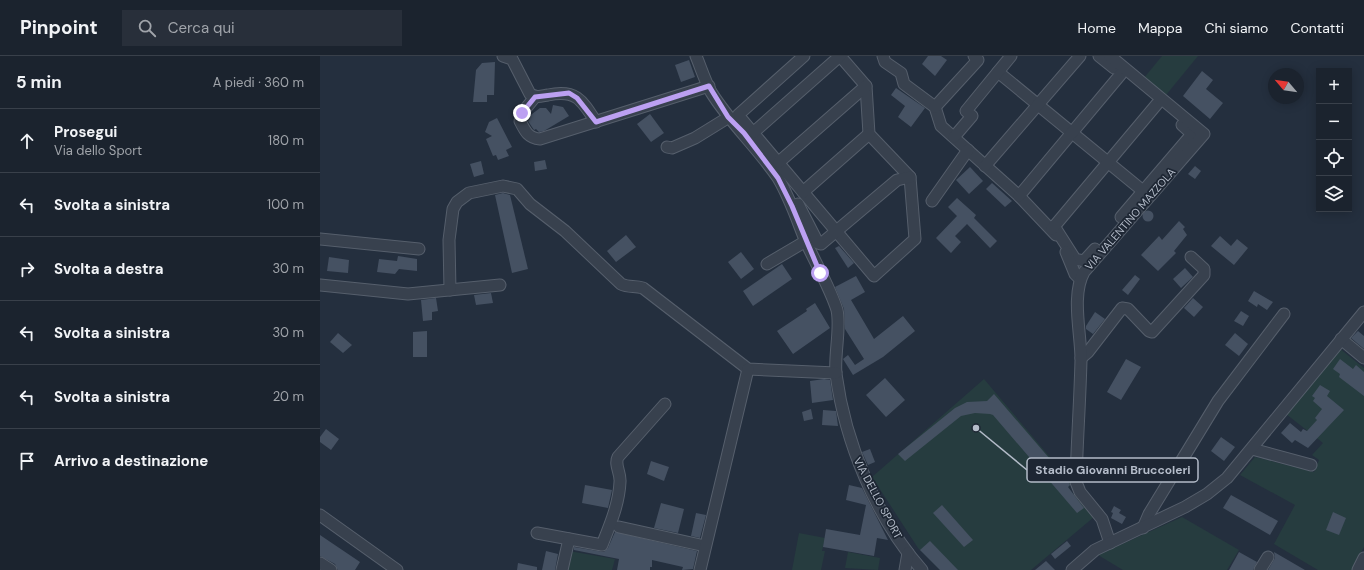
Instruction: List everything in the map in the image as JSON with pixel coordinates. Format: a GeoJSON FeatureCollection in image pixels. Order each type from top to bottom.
{"type":"FeatureCollection","features":[{"type":"Feature","properties":{"kind":"street","name":"VIA DELLO SPORT"},"geometry":{"type":"LineString","coordinates":[[696,56],[709,86],[728,117],[778,178],[792,206],[837,311],[836,373],[852,446],[858,462],[884,512],[908,553],[922,570]]}},
{"type":"Feature","properties":{"kind":"street"},"geometry":{"type":"LineString","coordinates":[[754,132],[840,56],[866,86],[870,134],[910,178],[915,239],[874,276],[754,132],[738,115],[804,56]]}},
{"type":"Feature","properties":{"kind":"street"},"geometry":{"type":"LineString","coordinates":[[883,56],[885,62],[901,73],[904,84],[935,107],[941,126],[1053,228],[1075,259],[1084,260],[1192,134],[1099,56]]}},
{"type":"Feature","properties":{"kind":"street"},"geometry":{"type":"LineString","coordinates":[[935,107],[978,60],[974,56]]}},
{"type":"Feature","properties":{"kind":"street"},"geometry":{"type":"LineString","coordinates":[[954,137],[972,116],[966,111],[1011,56]]}},
{"type":"Feature","properties":{"kind":"street"},"geometry":{"type":"LineString","coordinates":[[985,166],[1080,56]]}},
{"type":"Feature","properties":{"kind":"street","name":"VIA VALENTINO MAZZOLA"},"geometry":{"type":"LineString","coordinates":[[1110,543],[1102,519],[1080,492],[1076,482],[1081,358],[1078,295],[1080,279],[1084,272],[1204,134],[1111,56]]}},
{"type":"Feature","properties":{"kind":"street"},"geometry":{"type":"LineString","coordinates":[[510,57],[530,94],[535,97],[569,93],[577,98],[596,122]]}},
{"type":"Feature","properties":{"kind":"street"},"geometry":{"type":"LineString","coordinates":[[998,72],[1143,191]]}},
{"type":"Feature","properties":{"kind":"street"},"geometry":{"type":"LineString","coordinates":[[1019,196],[1121,74]]}},
{"type":"Feature","properties":{"kind":"street"},"geometry":{"type":"LineString","coordinates":[[535,97],[522,113],[520,121],[527,135],[540,139],[709,86]]}},
{"type":"Feature","properties":{"kind":"street"},"geometry":{"type":"LineString","coordinates":[[779,162],[866,86]]}},
{"type":"Feature","properties":{"kind":"street"},"geometry":{"type":"LineString","coordinates":[[1053,228],[1157,104]]}},
{"type":"Feature","properties":{"kind":"street"},"geometry":{"type":"LineString","coordinates":[[668,147],[672,148],[695,138],[728,117]]}},
{"type":"Feature","properties":{"kind":"street"},"geometry":{"type":"LineString","coordinates":[[803,192],[870,134]]}},
{"type":"Feature","properties":{"kind":"street"},"geometry":{"type":"LineString","coordinates":[[754,147],[759,143],[777,165],[818,243],[822,244],[897,180],[910,178]]}},
{"type":"Feature","properties":{"kind":"street"},"geometry":{"type":"LineString","coordinates":[[932,201],[968,150]]}},
{"type":"Feature","properties":{"kind":"street"},"geometry":{"type":"LineString","coordinates":[[450,290],[449,240],[451,216],[457,202],[469,193],[503,186],[512,186],[523,194],[530,204],[541,214],[565,231],[621,284],[627,287],[638,286],[643,288],[748,369],[836,373]]}},
{"type":"Feature","properties":{"kind":"street"},"geometry":{"type":"LineString","coordinates":[[1053,228],[1068,256],[1075,274],[1080,279]]}},
{"type":"Feature","properties":{"kind":"street"},"geometry":{"type":"LineString","coordinates":[[320,239],[419,249]]}},
{"type":"Feature","properties":{"kind":"street"},"geometry":{"type":"LineString","coordinates":[[767,264],[806,241]]}},
{"type":"Feature","properties":{"kind":"street"},"geometry":{"type":"LineString","coordinates":[[1081,358],[1088,352],[1122,308],[1126,308],[1149,331],[1152,332],[1204,275],[1204,269],[1191,257]]}},
{"type":"Feature","properties":{"kind":"street"},"geometry":{"type":"LineString","coordinates":[[320,285],[408,294],[500,285]]}},
{"type":"Feature","properties":{"kind":"street"},"geometry":{"type":"LineString","coordinates":[[1072,570],[1096,550],[1185,507],[1207,494],[1230,474],[1364,312]]}},
{"type":"Feature","properties":{"kind":"street"},"geometry":{"type":"LineString","coordinates":[[1143,528],[1149,514],[1218,401],[1284,314]]}},
{"type":"Feature","properties":{"kind":"street"},"geometry":{"type":"LineString","coordinates":[[1341,339],[1364,358]]}},
{"type":"Feature","properties":{"kind":"street"},"geometry":{"type":"LineString","coordinates":[[700,570],[748,369]]}},
{"type":"Feature","properties":{"kind":"street"},"geometry":{"type":"LineString","coordinates":[[537,533],[602,545],[615,512],[620,488],[620,480],[616,462],[618,457],[665,404]]}},
{"type":"Feature","properties":{"kind":"street"},"geometry":{"type":"LineString","coordinates":[[1252,449],[1311,465]]}},
{"type":"Feature","properties":{"kind":"street"},"geometry":{"type":"LineString","coordinates":[[320,515],[397,570]]}},
{"type":"Feature","properties":{"kind":"street"},"geometry":{"type":"LineString","coordinates":[[619,527],[705,546]]}},
{"type":"Feature","properties":{"kind":"street"},"geometry":{"type":"LineString","coordinates":[[562,570],[569,539]]}},
{"type":"Feature","properties":{"kind":"street"},"geometry":{"type":"LineString","coordinates":[[905,570],[908,553]]}},
{"type":"Feature","properties":{"kind":"street"},"geometry":{"type":"LineString","coordinates":[[1260,570],[1268,557]]}},
{"type":"Feature","properties":{"kind":"street"},"geometry":{"type":"LineString","coordinates":[[1358,570],[1364,558]]}},
{"type":"Feature","properties":{"kind":"street"},"geometry":{"type":"LineString","coordinates":[[320,563],[331,570]]}},
{"type":"Feature","properties":{"kind":"green space"},"geometry":{"type":"Polygon","coordinates":[[[1162,56],[1198,56],[1166,95],[1144,78],[1162,56]]]}},
{"type":"Feature","properties":{"kind":"green space"},"geometry":{"type":"Polygon","coordinates":[[[1339,348],[1364,368],[1364,547],[1352,570],[1318,570],[1274,544],[1295,505],[1240,475],[1255,457],[1314,472],[1319,460],[1312,455],[1323,443],[1286,414],[1339,348]]]}},
{"type":"Feature","properties":{"kind":"green space"},"geometry":{"type":"Polygon","coordinates":[[[984,379],[1070,481],[1068,488],[1094,517],[1031,570],[940,570],[918,548],[872,477],[984,379]]]}},
{"type":"Feature","properties":{"kind":"green space"},"geometry":{"type":"Polygon","coordinates":[[[1182,517],[1239,550],[1227,570],[1123,570],[1098,555],[1182,517]]]}},
{"type":"Feature","properties":{"kind":"green space"},"geometry":{"type":"Polygon","coordinates":[[[799,533],[825,538],[822,551],[825,551],[821,570],[792,570],[799,533]]]}},
{"type":"Feature","properties":{"kind":"green space"},"geometry":{"type":"Polygon","coordinates":[[[569,551],[615,559],[612,570],[565,570],[569,551]]]}},
{"type":"Feature","properties":{"kind":"green space"},"geometry":{"type":"Polygon","coordinates":[[[848,552],[880,558],[878,570],[845,568],[848,552]]]}},
{"type":"Feature","properties":{"kind":"building"},"geometry":{"type":"Polygon","coordinates":[[[928,56],[941,56],[947,60],[935,76],[922,64],[928,56]]]}},
{"type":"Feature","properties":{"kind":"building"},"geometry":{"type":"Polygon","coordinates":[[[689,60],[695,77],[681,82],[675,65],[689,60]]]}},
{"type":"Feature","properties":{"kind":"building"},"geometry":{"type":"Polygon","coordinates":[[[495,62],[494,95],[487,95],[487,102],[473,102],[476,70],[482,63],[495,62]]]}},
{"type":"Feature","properties":{"kind":"building"},"geometry":{"type":"Polygon","coordinates":[[[1202,71],[1213,80],[1206,89],[1223,103],[1210,119],[1183,96],[1202,71]]]}},
{"type":"Feature","properties":{"kind":"building"},"geometry":{"type":"Polygon","coordinates":[[[896,88],[925,108],[911,127],[898,117],[905,106],[891,95],[896,88]]]}},
{"type":"Feature","properties":{"kind":"building"},"geometry":{"type":"Polygon","coordinates":[[[553,105],[563,107],[569,116],[544,131],[539,132],[536,129],[534,130],[528,121],[530,119],[528,117],[540,108],[546,108],[551,114],[553,105]]]}},
{"type":"Feature","properties":{"kind":"building"},"geometry":{"type":"Polygon","coordinates":[[[650,114],[664,133],[651,142],[637,124],[650,114]]]}},
{"type":"Feature","properties":{"kind":"building"},"geometry":{"type":"Polygon","coordinates":[[[497,118],[512,147],[506,150],[509,156],[498,160],[496,155],[493,156],[486,139],[492,136],[485,132],[489,122],[497,118]]]}},
{"type":"Feature","properties":{"kind":"building"},"geometry":{"type":"Polygon","coordinates":[[[545,160],[547,169],[535,171],[534,162],[545,160]]]}},
{"type":"Feature","properties":{"kind":"building"},"geometry":{"type":"Polygon","coordinates":[[[481,161],[484,174],[474,177],[470,164],[481,161]]]}},
{"type":"Feature","properties":{"kind":"building"},"geometry":{"type":"Polygon","coordinates":[[[1195,166],[1201,171],[1195,179],[1188,174],[1195,166]]]}},
{"type":"Feature","properties":{"kind":"building"},"geometry":{"type":"Polygon","coordinates":[[[970,167],[983,181],[969,194],[956,180],[970,167]]]}},
{"type":"Feature","properties":{"kind":"building"},"geometry":{"type":"Polygon","coordinates":[[[992,183],[1012,201],[1005,207],[986,189],[992,183]]]}},
{"type":"Feature","properties":{"kind":"building"},"geometry":{"type":"Polygon","coordinates":[[[503,193],[510,195],[528,269],[512,273],[495,195],[503,193]]]}},
{"type":"Feature","properties":{"kind":"building"},"geometry":{"type":"Polygon","coordinates":[[[957,198],[976,215],[974,218],[997,241],[990,248],[967,224],[955,236],[961,242],[951,253],[936,238],[957,216],[948,207],[957,198]]]}},
{"type":"Feature","properties":{"kind":"building"},"geometry":{"type":"Polygon","coordinates":[[[1146,211],[1150,211],[1152,212],[1152,220],[1146,221],[1143,218],[1143,214],[1146,211]]]}},
{"type":"Feature","properties":{"kind":"building"},"geometry":{"type":"Polygon","coordinates":[[[1179,221],[1185,227],[1183,229],[1187,235],[1174,251],[1176,253],[1158,271],[1141,255],[1159,236],[1162,240],[1179,221]]]}},
{"type":"Feature","properties":{"kind":"building"},"geometry":{"type":"Polygon","coordinates":[[[626,235],[636,247],[616,262],[607,251],[626,235]]]}},
{"type":"Feature","properties":{"kind":"building"},"geometry":{"type":"Polygon","coordinates":[[[1220,236],[1231,246],[1237,239],[1248,248],[1234,265],[1211,246],[1220,236]]]}},
{"type":"Feature","properties":{"kind":"building"},"geometry":{"type":"Polygon","coordinates":[[[839,246],[854,263],[848,268],[835,248],[839,246]]]}},
{"type":"Feature","properties":{"kind":"building"},"geometry":{"type":"Polygon","coordinates":[[[741,252],[754,269],[741,279],[728,262],[741,252]]]}},
{"type":"Feature","properties":{"kind":"building"},"geometry":{"type":"Polygon","coordinates":[[[398,256],[417,259],[417,271],[399,269],[395,274],[377,272],[379,259],[397,261],[398,256]]]}},
{"type":"Feature","properties":{"kind":"building"},"geometry":{"type":"Polygon","coordinates":[[[329,257],[349,260],[348,273],[327,271],[329,257]]]}},
{"type":"Feature","properties":{"kind":"building"},"geometry":{"type":"Polygon","coordinates":[[[782,264],[792,279],[753,306],[743,291],[782,264]]]}},
{"type":"Feature","properties":{"kind":"building"},"geometry":{"type":"Polygon","coordinates":[[[1185,268],[1193,277],[1181,288],[1173,279],[1185,268]]]}},
{"type":"Feature","properties":{"kind":"building"},"geometry":{"type":"Polygon","coordinates":[[[1135,275],[1140,279],[1128,295],[1122,290],[1135,275]]]}},
{"type":"Feature","properties":{"kind":"building"},"geometry":{"type":"Polygon","coordinates":[[[856,276],[865,292],[851,300],[874,339],[903,316],[915,331],[883,357],[853,375],[843,359],[848,355],[855,365],[864,359],[845,329],[844,309],[835,287],[856,276]]]}},
{"type":"Feature","properties":{"kind":"building"},"geometry":{"type":"Polygon","coordinates":[[[1254,291],[1273,302],[1267,310],[1258,304],[1257,307],[1248,301],[1254,291]]]}},
{"type":"Feature","properties":{"kind":"building"},"geometry":{"type":"Polygon","coordinates":[[[491,293],[493,303],[476,305],[474,295],[491,293]]]}},
{"type":"Feature","properties":{"kind":"building"},"geometry":{"type":"Polygon","coordinates":[[[436,298],[438,311],[432,312],[432,320],[423,321],[421,300],[436,298]]]}},
{"type":"Feature","properties":{"kind":"building"},"geometry":{"type":"Polygon","coordinates":[[[1193,298],[1203,307],[1194,317],[1184,308],[1193,298]]]}},
{"type":"Feature","properties":{"kind":"building"},"geometry":{"type":"Polygon","coordinates":[[[815,303],[830,328],[793,354],[777,331],[807,311],[806,309],[815,303]]]}},
{"type":"Feature","properties":{"kind":"building"},"geometry":{"type":"Polygon","coordinates":[[[1241,311],[1249,316],[1243,326],[1234,321],[1241,311]]]}},
{"type":"Feature","properties":{"kind":"building"},"geometry":{"type":"Polygon","coordinates":[[[1095,312],[1105,319],[1093,334],[1086,329],[1086,326],[1095,312]]]}},
{"type":"Feature","properties":{"kind":"building"},"geometry":{"type":"Polygon","coordinates":[[[427,331],[427,357],[413,357],[413,332],[427,331]]]}},
{"type":"Feature","properties":{"kind":"building"},"geometry":{"type":"Polygon","coordinates":[[[1358,331],[1364,336],[1364,349],[1351,338],[1358,331]]]}},
{"type":"Feature","properties":{"kind":"building"},"geometry":{"type":"Polygon","coordinates":[[[338,333],[352,345],[343,353],[330,342],[338,333]]]}},
{"type":"Feature","properties":{"kind":"building"},"geometry":{"type":"Polygon","coordinates":[[[1235,333],[1248,344],[1239,356],[1225,345],[1235,333]]]}},
{"type":"Feature","properties":{"kind":"building"},"geometry":{"type":"Polygon","coordinates":[[[1126,359],[1141,367],[1121,400],[1107,392],[1126,359]]]}},
{"type":"Feature","properties":{"kind":"building"},"geometry":{"type":"Polygon","coordinates":[[[1340,359],[1353,369],[1356,365],[1364,372],[1364,396],[1339,377],[1340,374],[1333,369],[1340,359]]]}},
{"type":"Feature","properties":{"kind":"building"},"geometry":{"type":"Polygon","coordinates":[[[885,378],[905,400],[886,417],[866,395],[885,378]]]}},
{"type":"Feature","properties":{"kind":"building"},"geometry":{"type":"Polygon","coordinates":[[[824,379],[830,380],[833,400],[812,403],[810,381],[824,379]]]}},
{"type":"Feature","properties":{"kind":"building"},"geometry":{"type":"Polygon","coordinates":[[[1320,385],[1330,391],[1327,396],[1344,410],[1308,448],[1295,440],[1292,443],[1281,433],[1290,423],[1301,432],[1303,429],[1307,431],[1317,420],[1315,418],[1322,409],[1313,401],[1315,398],[1312,396],[1320,385]]]}},
{"type":"Feature","properties":{"kind":"building"},"geometry":{"type":"Polygon","coordinates":[[[994,394],[1068,480],[1070,485],[1068,487],[1084,508],[1077,513],[993,415],[990,414],[975,413],[961,416],[905,461],[898,454],[955,408],[967,402],[987,401],[994,394]]]}},
{"type":"Feature","properties":{"kind":"building"},"geometry":{"type":"Polygon","coordinates":[[[811,409],[813,419],[804,421],[802,412],[811,409]]]}},
{"type":"Feature","properties":{"kind":"building"},"geometry":{"type":"Polygon","coordinates":[[[823,410],[836,411],[838,426],[822,425],[823,410]]]}},
{"type":"Feature","properties":{"kind":"building"},"geometry":{"type":"Polygon","coordinates":[[[326,429],[339,439],[331,450],[320,442],[320,437],[326,429]]]}},
{"type":"Feature","properties":{"kind":"building"},"geometry":{"type":"Polygon","coordinates":[[[1221,437],[1235,447],[1224,461],[1211,451],[1221,437]]]}},
{"type":"Feature","properties":{"kind":"building"},"geometry":{"type":"Polygon","coordinates":[[[870,449],[875,462],[868,465],[862,452],[870,449]]]}},
{"type":"Feature","properties":{"kind":"building"},"geometry":{"type":"Polygon","coordinates":[[[651,461],[669,467],[664,481],[647,474],[651,461]]]}},
{"type":"Feature","properties":{"kind":"building"},"geometry":{"type":"Polygon","coordinates":[[[585,485],[612,490],[608,508],[582,503],[585,485]]]}},
{"type":"Feature","properties":{"kind":"building"},"geometry":{"type":"Polygon","coordinates":[[[849,485],[862,488],[888,540],[877,538],[874,556],[823,547],[826,529],[860,535],[866,505],[846,500],[849,485]]]}},
{"type":"Feature","properties":{"kind":"building"},"geometry":{"type":"Polygon","coordinates":[[[1231,495],[1278,521],[1270,535],[1223,508],[1231,495]]]}},
{"type":"Feature","properties":{"kind":"building"},"geometry":{"type":"Polygon","coordinates":[[[661,503],[684,509],[678,533],[654,528],[661,503]]]}},
{"type":"Feature","properties":{"kind":"building"},"geometry":{"type":"Polygon","coordinates":[[[942,505],[973,540],[964,547],[933,513],[942,505]]]}},
{"type":"Feature","properties":{"kind":"building"},"geometry":{"type":"Polygon","coordinates":[[[1114,506],[1121,510],[1119,513],[1126,517],[1122,524],[1111,518],[1113,513],[1111,512],[1114,506]]]}},
{"type":"Feature","properties":{"kind":"building"},"geometry":{"type":"Polygon","coordinates":[[[1333,512],[1346,518],[1339,535],[1326,530],[1333,512]]]}},
{"type":"Feature","properties":{"kind":"building"},"geometry":{"type":"Polygon","coordinates":[[[696,513],[706,515],[700,538],[691,536],[696,513]]]}},
{"type":"Feature","properties":{"kind":"building"},"geometry":{"type":"Polygon","coordinates":[[[615,532],[697,551],[693,569],[682,570],[683,567],[652,560],[652,567],[650,567],[650,570],[617,570],[619,559],[574,550],[574,547],[604,552],[608,548],[615,532]]]}},
{"type":"Feature","properties":{"kind":"building"},"geometry":{"type":"Polygon","coordinates":[[[320,535],[360,562],[355,570],[338,570],[335,564],[320,556],[320,535]]]}},
{"type":"Feature","properties":{"kind":"building"},"geometry":{"type":"Polygon","coordinates":[[[930,541],[958,570],[940,570],[920,550],[930,541]]]}},
{"type":"Feature","properties":{"kind":"building"},"geometry":{"type":"Polygon","coordinates":[[[1067,541],[1071,546],[1055,559],[1051,554],[1067,541]]]}},
{"type":"Feature","properties":{"kind":"building"},"geometry":{"type":"Polygon","coordinates":[[[546,551],[558,554],[555,570],[542,570],[546,551]]]}},
{"type":"Feature","properties":{"kind":"building"},"geometry":{"type":"Polygon","coordinates":[[[1239,552],[1257,562],[1253,570],[1229,570],[1239,552]]]}},
{"type":"Feature","properties":{"kind":"building"},"geometry":{"type":"Polygon","coordinates":[[[1274,552],[1305,570],[1268,570],[1275,558],[1274,552]]]}},
{"type":"Feature","properties":{"kind":"building"},"geometry":{"type":"Polygon","coordinates":[[[1046,561],[1055,570],[1035,570],[1046,561]]]}},
{"type":"Feature","properties":{"kind":"building"},"geometry":{"type":"Polygon","coordinates":[[[518,563],[537,567],[537,570],[517,570],[518,563]]]}},
{"type":"Feature","properties":{"kind":"place","name":"Stadio Giovanni Bruccoleri"},"geometry":{"type":"Point","coordinates":[976,428]}},
{"type":"Feature","properties":{"kind":"route"},"geometry":{"type":"LineString","coordinates":[[522,113],[535,97],[569,93],[577,98],[596,122],[709,86],[711,92],[728,117],[744,133],[778,178],[792,206],[820,273]]}}]}
